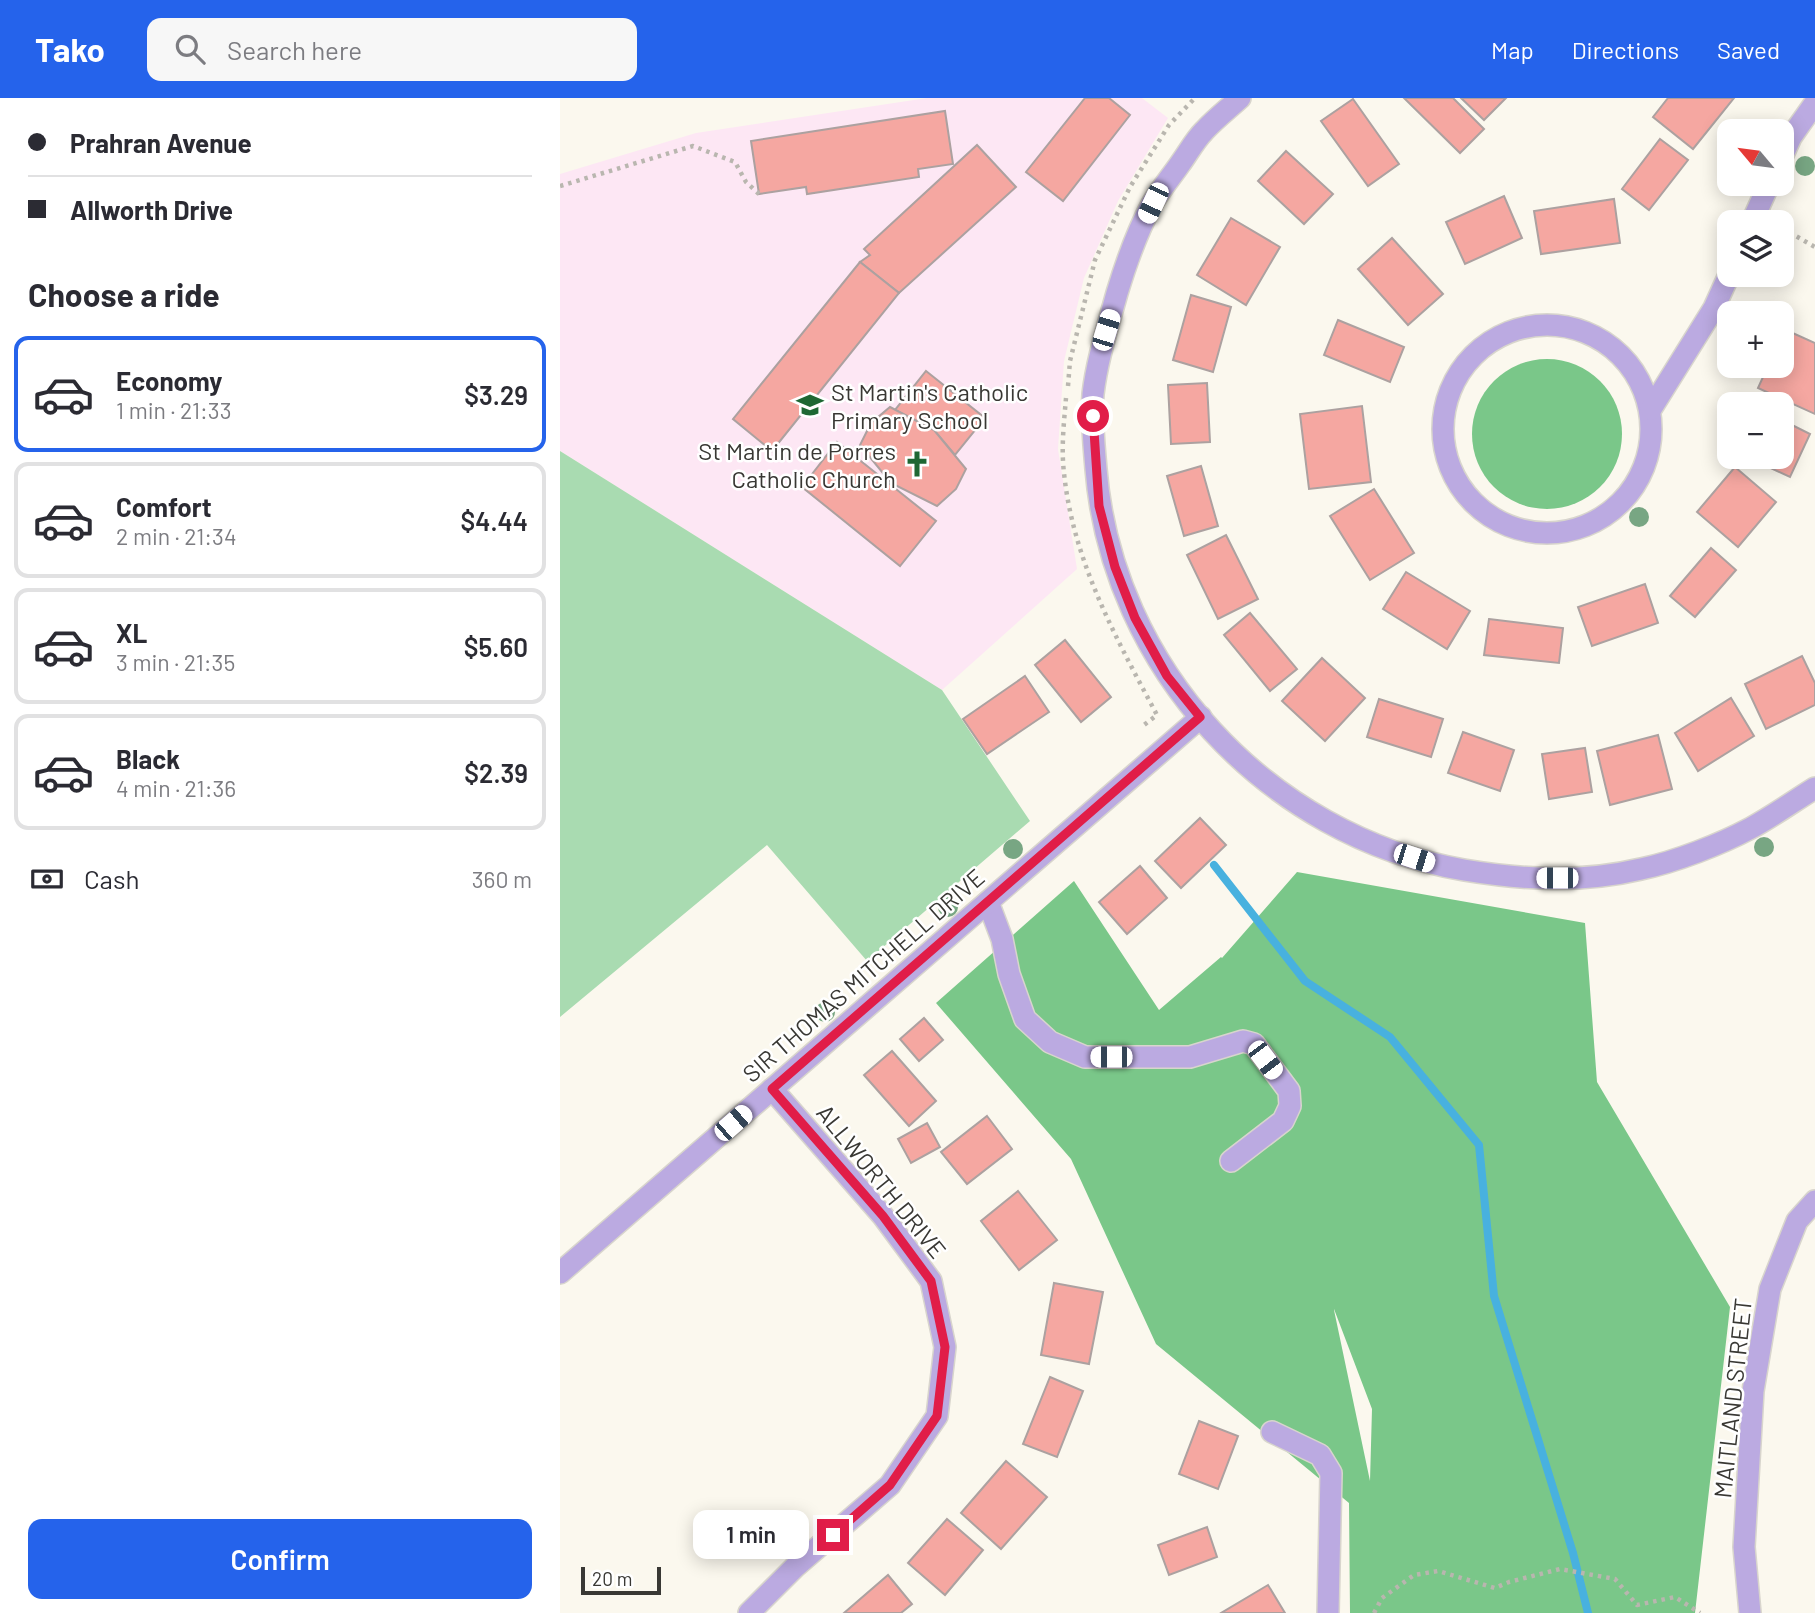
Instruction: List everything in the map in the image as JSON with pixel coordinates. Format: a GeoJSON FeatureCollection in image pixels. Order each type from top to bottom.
{"type":"FeatureCollection","features":[{"type":"Feature","properties":{"kind":"street"},"geometry":{"type":"LineString","coordinates":[[1240,98],[1202,132],[1153,203],[1128,256],[1106,330],[1093,395],[1099,506],[1115,567],[1135,618],[1167,676],[1200,717],[1234,754],[1274,789],[1319,818],[1374,846],[1433,865],[1514,878],[1578,878],[1642,869],[1713,845],[1751,828],[1815,788]]}},
{"type":"Feature","properties":{"kind":"street"},"geometry":{"type":"LineString","coordinates":[[1794,133],[1815,103]]}},
{"type":"Feature","properties":{"kind":"street"},"geometry":{"type":"LineString","coordinates":[[1651,409],[1639,377],[1618,350],[1590,332],[1557,324],[1523,326],[1492,340],[1466,362],[1449,392],[1442,425],[1447,458],[1461,489],[1486,514],[1518,530],[1553,534],[1588,526],[1618,507],[1640,478],[1651,445],[1651,409],[1714,308],[1724,287]]}},
{"type":"Feature","properties":{"kind":"street","name":"SIR THOMAS MITCHELL DRIVE"},"geometry":{"type":"LineString","coordinates":[[560,1273],[1200,717]]}},
{"type":"Feature","properties":{"kind":"street"},"geometry":{"type":"LineString","coordinates":[[988,902],[1002,939],[1009,974],[1025,1019],[1050,1042],[1085,1057],[1190,1058],[1243,1041],[1254,1044],[1289,1091],[1290,1106],[1283,1121],[1231,1161]]}},
{"type":"Feature","properties":{"kind":"street","name":"ALLWORTH DRIVE"},"geometry":{"type":"LineString","coordinates":[[749,1613],[795,1567],[890,1485],[937,1416],[945,1347],[931,1281],[883,1216],[772,1089]]}},
{"type":"Feature","properties":{"kind":"street","name":"MAITLAND STREET"},"geometry":{"type":"LineString","coordinates":[[1750,1613],[1744,1547],[1754,1391],[1768,1301],[1770,1289],[1797,1221],[1815,1201]]}},
{"type":"Feature","properties":{"kind":"street"},"geometry":{"type":"LineString","coordinates":[[1272,1432],[1320,1455],[1331,1473],[1328,1613]]}},
{"type":"Feature","properties":{"kind":"path"},"geometry":{"type":"LineString","coordinates":[[560,186],[693,146],[736,162],[746,182],[759,194]]}},
{"type":"Feature","properties":{"kind":"path"},"geometry":{"type":"LineString","coordinates":[[1794,235],[1815,247]]}},
{"type":"Feature","properties":{"kind":"path"},"geometry":{"type":"LineString","coordinates":[[1374,1613],[1382,1598],[1414,1575],[1438,1571],[1495,1588],[1560,1569],[1615,1579],[1637,1605],[1675,1597],[1700,1613]]}},
{"type":"Feature","properties":{"kind":"shaded area","name":"St Martin's Catholic Primary School"},"geometry":{"type":"Polygon","coordinates":[[[927,98],[1142,98],[1168,118],[1118,201],[1084,278],[1064,361],[1058,449],[1077,569],[942,690],[560,451],[560,174],[696,133],[927,98]]]}},
{"type":"Feature","properties":{"kind":"green space"},"geometry":{"type":"Polygon","coordinates":[[[1547,359],[1576,365],[1600,381],[1616,405],[1622,434],[1616,463],[1600,487],[1576,503],[1547,509],[1518,503],[1494,487],[1478,463],[1472,434],[1478,405],[1494,381],[1518,365],[1547,359]]]}},
{"type":"Feature","properties":{"kind":"green space"},"geometry":{"type":"Polygon","coordinates":[[[560,451],[942,690],[1030,821],[867,961],[767,845],[560,1017],[560,451]]]}},
{"type":"Feature","properties":{"kind":"green space"},"geometry":{"type":"Polygon","coordinates":[[[1297,872],[1585,923],[1597,1082],[1730,1307],[1695,1613],[1350,1613],[1349,1503],[1156,1344],[1071,1159],[936,1003],[1074,881],[1159,1010],[1222,958],[1297,872]],[[1334,1309],[1370,1481],[1372,1409],[1334,1309]]]}},
{"type":"Feature","properties":{"kind":"building"},"geometry":{"type":"Polygon","coordinates":[[[1085,98],[1109,98],[1130,115],[1063,201],[1026,172],[1085,98]]]}},
{"type":"Feature","properties":{"kind":"building"},"geometry":{"type":"Polygon","coordinates":[[[1404,98],[1453,98],[1484,129],[1460,153],[1404,98]]]}},
{"type":"Feature","properties":{"kind":"building"},"geometry":{"type":"Polygon","coordinates":[[[1461,98],[1506,98],[1484,120],[1461,98]]]}},
{"type":"Feature","properties":{"kind":"building"},"geometry":{"type":"Polygon","coordinates":[[[1668,98],[1734,98],[1693,149],[1653,117],[1668,98]]]}},
{"type":"Feature","properties":{"kind":"building"},"geometry":{"type":"Polygon","coordinates":[[[1353,99],[1399,164],[1368,186],[1321,121],[1353,99]]]}},
{"type":"Feature","properties":{"kind":"building"},"geometry":{"type":"Polygon","coordinates":[[[945,111],[953,164],[918,169],[919,177],[807,194],[806,187],[759,194],[751,141],[945,111]]]}},
{"type":"Feature","properties":{"kind":"building"},"geometry":{"type":"Polygon","coordinates":[[[1660,139],[1688,160],[1649,210],[1622,189],[1660,139]]]}},
{"type":"Feature","properties":{"kind":"building"},"geometry":{"type":"Polygon","coordinates":[[[977,145],[1016,187],[899,293],[860,262],[870,255],[864,249],[977,145]]]}},
{"type":"Feature","properties":{"kind":"building"},"geometry":{"type":"Polygon","coordinates":[[[1286,151],[1333,194],[1304,224],[1258,181],[1286,151]]]}},
{"type":"Feature","properties":{"kind":"building"},"geometry":{"type":"Polygon","coordinates":[[[1504,196],[1522,238],[1465,264],[1446,222],[1504,196]]]}},
{"type":"Feature","properties":{"kind":"building"},"geometry":{"type":"Polygon","coordinates":[[[1614,199],[1620,243],[1541,254],[1534,211],[1614,199]]]}},
{"type":"Feature","properties":{"kind":"building"},"geometry":{"type":"Polygon","coordinates":[[[1231,218],[1280,247],[1246,305],[1197,275],[1231,218]]]}},
{"type":"Feature","properties":{"kind":"building"},"geometry":{"type":"Polygon","coordinates":[[[1392,238],[1443,294],[1408,325],[1358,269],[1392,238]]]}},
{"type":"Feature","properties":{"kind":"building"},"geometry":{"type":"Polygon","coordinates":[[[860,262],[899,293],[772,451],[733,419],[860,262]]]}},
{"type":"Feature","properties":{"kind":"building"},"geometry":{"type":"Polygon","coordinates":[[[1191,295],[1231,307],[1213,372],[1173,360],[1191,295]]]}},
{"type":"Feature","properties":{"kind":"building"},"geometry":{"type":"Polygon","coordinates":[[[1338,320],[1404,347],[1390,382],[1324,355],[1338,320]]]}},
{"type":"Feature","properties":{"kind":"building"},"geometry":{"type":"Polygon","coordinates":[[[1794,334],[1815,343],[1815,414],[1794,404],[1794,392],[1767,392],[1758,388],[1763,378],[1794,378],[1794,334]]]}},
{"type":"Feature","properties":{"kind":"building"},"geometry":{"type":"Polygon","coordinates":[[[926,371],[985,418],[955,455],[934,430],[895,410],[926,371]]]}},
{"type":"Feature","properties":{"kind":"building"},"geometry":{"type":"Polygon","coordinates":[[[1207,383],[1210,442],[1171,444],[1168,385],[1207,383]]]}},
{"type":"Feature","properties":{"kind":"building"},"geometry":{"type":"Polygon","coordinates":[[[1362,406],[1371,482],[1309,489],[1300,414],[1362,406]]]}},
{"type":"Feature","properties":{"kind":"building"},"geometry":{"type":"Polygon","coordinates":[[[890,407],[934,430],[966,469],[956,489],[937,506],[891,483],[860,445],[871,423],[890,407]]]}},
{"type":"Feature","properties":{"kind":"building"},"geometry":{"type":"Polygon","coordinates":[[[1794,426],[1810,434],[1794,468],[1794,426]]]}},
{"type":"Feature","properties":{"kind":"building"},"geometry":{"type":"Polygon","coordinates":[[[837,442],[936,521],[900,566],[802,487],[837,442]]]}},
{"type":"Feature","properties":{"kind":"building"},"geometry":{"type":"Polygon","coordinates":[[[1201,466],[1218,526],[1184,536],[1167,476],[1201,466]]]}},
{"type":"Feature","properties":{"kind":"building"},"geometry":{"type":"Polygon","coordinates":[[[1733,469],[1737,469],[1776,502],[1738,547],[1697,512],[1733,469]]]}},
{"type":"Feature","properties":{"kind":"building"},"geometry":{"type":"Polygon","coordinates":[[[1773,469],[1794,469],[1790,477],[1773,469]]]}},
{"type":"Feature","properties":{"kind":"building"},"geometry":{"type":"Polygon","coordinates":[[[1374,489],[1414,553],[1370,580],[1330,516],[1374,489]]]}},
{"type":"Feature","properties":{"kind":"building"},"geometry":{"type":"Polygon","coordinates":[[[1226,535],[1258,599],[1218,619],[1187,555],[1226,535]]]}},
{"type":"Feature","properties":{"kind":"building"},"geometry":{"type":"Polygon","coordinates":[[[1711,548],[1736,570],[1695,617],[1670,596],[1711,548]]]}},
{"type":"Feature","properties":{"kind":"building"},"geometry":{"type":"Polygon","coordinates":[[[1406,572],[1470,611],[1447,649],[1383,609],[1406,572]]]}},
{"type":"Feature","properties":{"kind":"building"},"geometry":{"type":"Polygon","coordinates":[[[1645,584],[1658,623],[1592,646],[1578,607],[1645,584]]]}},
{"type":"Feature","properties":{"kind":"building"},"geometry":{"type":"Polygon","coordinates":[[[1250,613],[1297,669],[1270,691],[1224,635],[1250,613]]]}},
{"type":"Feature","properties":{"kind":"building"},"geometry":{"type":"Polygon","coordinates":[[[1489,619],[1563,628],[1559,663],[1484,655],[1489,619]]]}},
{"type":"Feature","properties":{"kind":"building"},"geometry":{"type":"Polygon","coordinates":[[[1065,640],[1111,697],[1081,722],[1035,665],[1065,640]]]}},
{"type":"Feature","properties":{"kind":"building"},"geometry":{"type":"Polygon","coordinates":[[[1802,656],[1815,683],[1815,705],[1766,729],[1745,684],[1802,656]]]}},
{"type":"Feature","properties":{"kind":"building"},"geometry":{"type":"Polygon","coordinates":[[[1322,658],[1365,698],[1325,741],[1282,701],[1322,658]]]}},
{"type":"Feature","properties":{"kind":"building"},"geometry":{"type":"Polygon","coordinates":[[[1025,676],[1049,712],[987,754],[963,719],[1025,676]]]}},
{"type":"Feature","properties":{"kind":"building"},"geometry":{"type":"Polygon","coordinates":[[[1731,698],[1754,736],[1698,771],[1675,733],[1731,698]]]}},
{"type":"Feature","properties":{"kind":"building"},"geometry":{"type":"Polygon","coordinates":[[[1379,699],[1443,719],[1431,757],[1367,737],[1379,699]]]}},
{"type":"Feature","properties":{"kind":"building"},"geometry":{"type":"Polygon","coordinates":[[[1463,732],[1514,750],[1500,791],[1448,773],[1463,732]]]}},
{"type":"Feature","properties":{"kind":"building"},"geometry":{"type":"Polygon","coordinates":[[[1658,735],[1672,789],[1610,805],[1597,751],[1658,735]]]}},
{"type":"Feature","properties":{"kind":"building"},"geometry":{"type":"Polygon","coordinates":[[[1585,748],[1592,792],[1549,799],[1542,754],[1585,748]]]}},
{"type":"Feature","properties":{"kind":"building"},"geometry":{"type":"Polygon","coordinates":[[[1200,818],[1226,845],[1181,888],[1155,861],[1200,818]]]}},
{"type":"Feature","properties":{"kind":"building"},"geometry":{"type":"Polygon","coordinates":[[[1140,866],[1167,898],[1127,934],[1099,902],[1140,866]]]}},
{"type":"Feature","properties":{"kind":"building"},"geometry":{"type":"Polygon","coordinates":[[[924,1018],[943,1040],[919,1061],[900,1039],[924,1018]]]}},
{"type":"Feature","properties":{"kind":"building"},"geometry":{"type":"Polygon","coordinates":[[[892,1051],[936,1101],[909,1126],[864,1075],[892,1051]]]}},
{"type":"Feature","properties":{"kind":"building"},"geometry":{"type":"Polygon","coordinates":[[[987,1116],[1012,1149],[967,1184],[941,1152],[987,1116]]]}},
{"type":"Feature","properties":{"kind":"building"},"geometry":{"type":"Polygon","coordinates":[[[927,1123],[940,1147],[911,1163],[898,1139],[927,1123]]]}},
{"type":"Feature","properties":{"kind":"building"},"geometry":{"type":"Polygon","coordinates":[[[1018,1191],[1057,1240],[1019,1270],[981,1221],[1018,1191]]]}},
{"type":"Feature","properties":{"kind":"building"},"geometry":{"type":"Polygon","coordinates":[[[1054,1283],[1103,1292],[1089,1364],[1041,1355],[1054,1283]]]}},
{"type":"Feature","properties":{"kind":"building"},"geometry":{"type":"Polygon","coordinates":[[[1050,1377],[1083,1391],[1057,1457],[1023,1444],[1050,1377]]]}},
{"type":"Feature","properties":{"kind":"building"},"geometry":{"type":"Polygon","coordinates":[[[1199,1421],[1238,1436],[1218,1489],[1179,1474],[1199,1421]]]}},
{"type":"Feature","properties":{"kind":"building"},"geometry":{"type":"Polygon","coordinates":[[[1006,1461],[1047,1497],[1001,1549],[961,1513],[1006,1461]]]}},
{"type":"Feature","properties":{"kind":"building"},"geometry":{"type":"Polygon","coordinates":[[[947,1519],[983,1550],[945,1595],[908,1563],[947,1519]]]}},
{"type":"Feature","properties":{"kind":"building"},"geometry":{"type":"Polygon","coordinates":[[[1207,1527],[1217,1557],[1169,1575],[1158,1545],[1207,1527]]]}},
{"type":"Feature","properties":{"kind":"building"},"geometry":{"type":"Polygon","coordinates":[[[888,1575],[912,1604],[901,1613],[844,1613],[888,1575]]]}},
{"type":"Feature","properties":{"kind":"building"},"geometry":{"type":"Polygon","coordinates":[[[1268,1585],[1285,1613],[1221,1613],[1268,1585]]]}},
{"type":"Feature","properties":{"kind":"waterway"},"geometry":{"type":"LineString","coordinates":[[1214,865],[1305,981],[1390,1037],[1479,1145],[1494,1296],[1573,1553],[1588,1613]]}},
{"type":"Feature","properties":{"kind":"place","name":"St Martin's Catholic Primary School"},"geometry":{"type":"Point","coordinates":[810,405]}},
{"type":"Feature","properties":{"kind":"place","name":"St Martin de Porres Catholic Church"},"geometry":{"type":"Point","coordinates":[917,464]}},
{"type":"Feature","properties":{"kind":"route"},"geometry":{"type":"LineString","coordinates":[[833,1535],[890,1485],[937,1416],[945,1347],[931,1281],[883,1216],[772,1089],[1200,717],[1167,676],[1135,618],[1115,567],[1099,506],[1093,416]]}}]}
